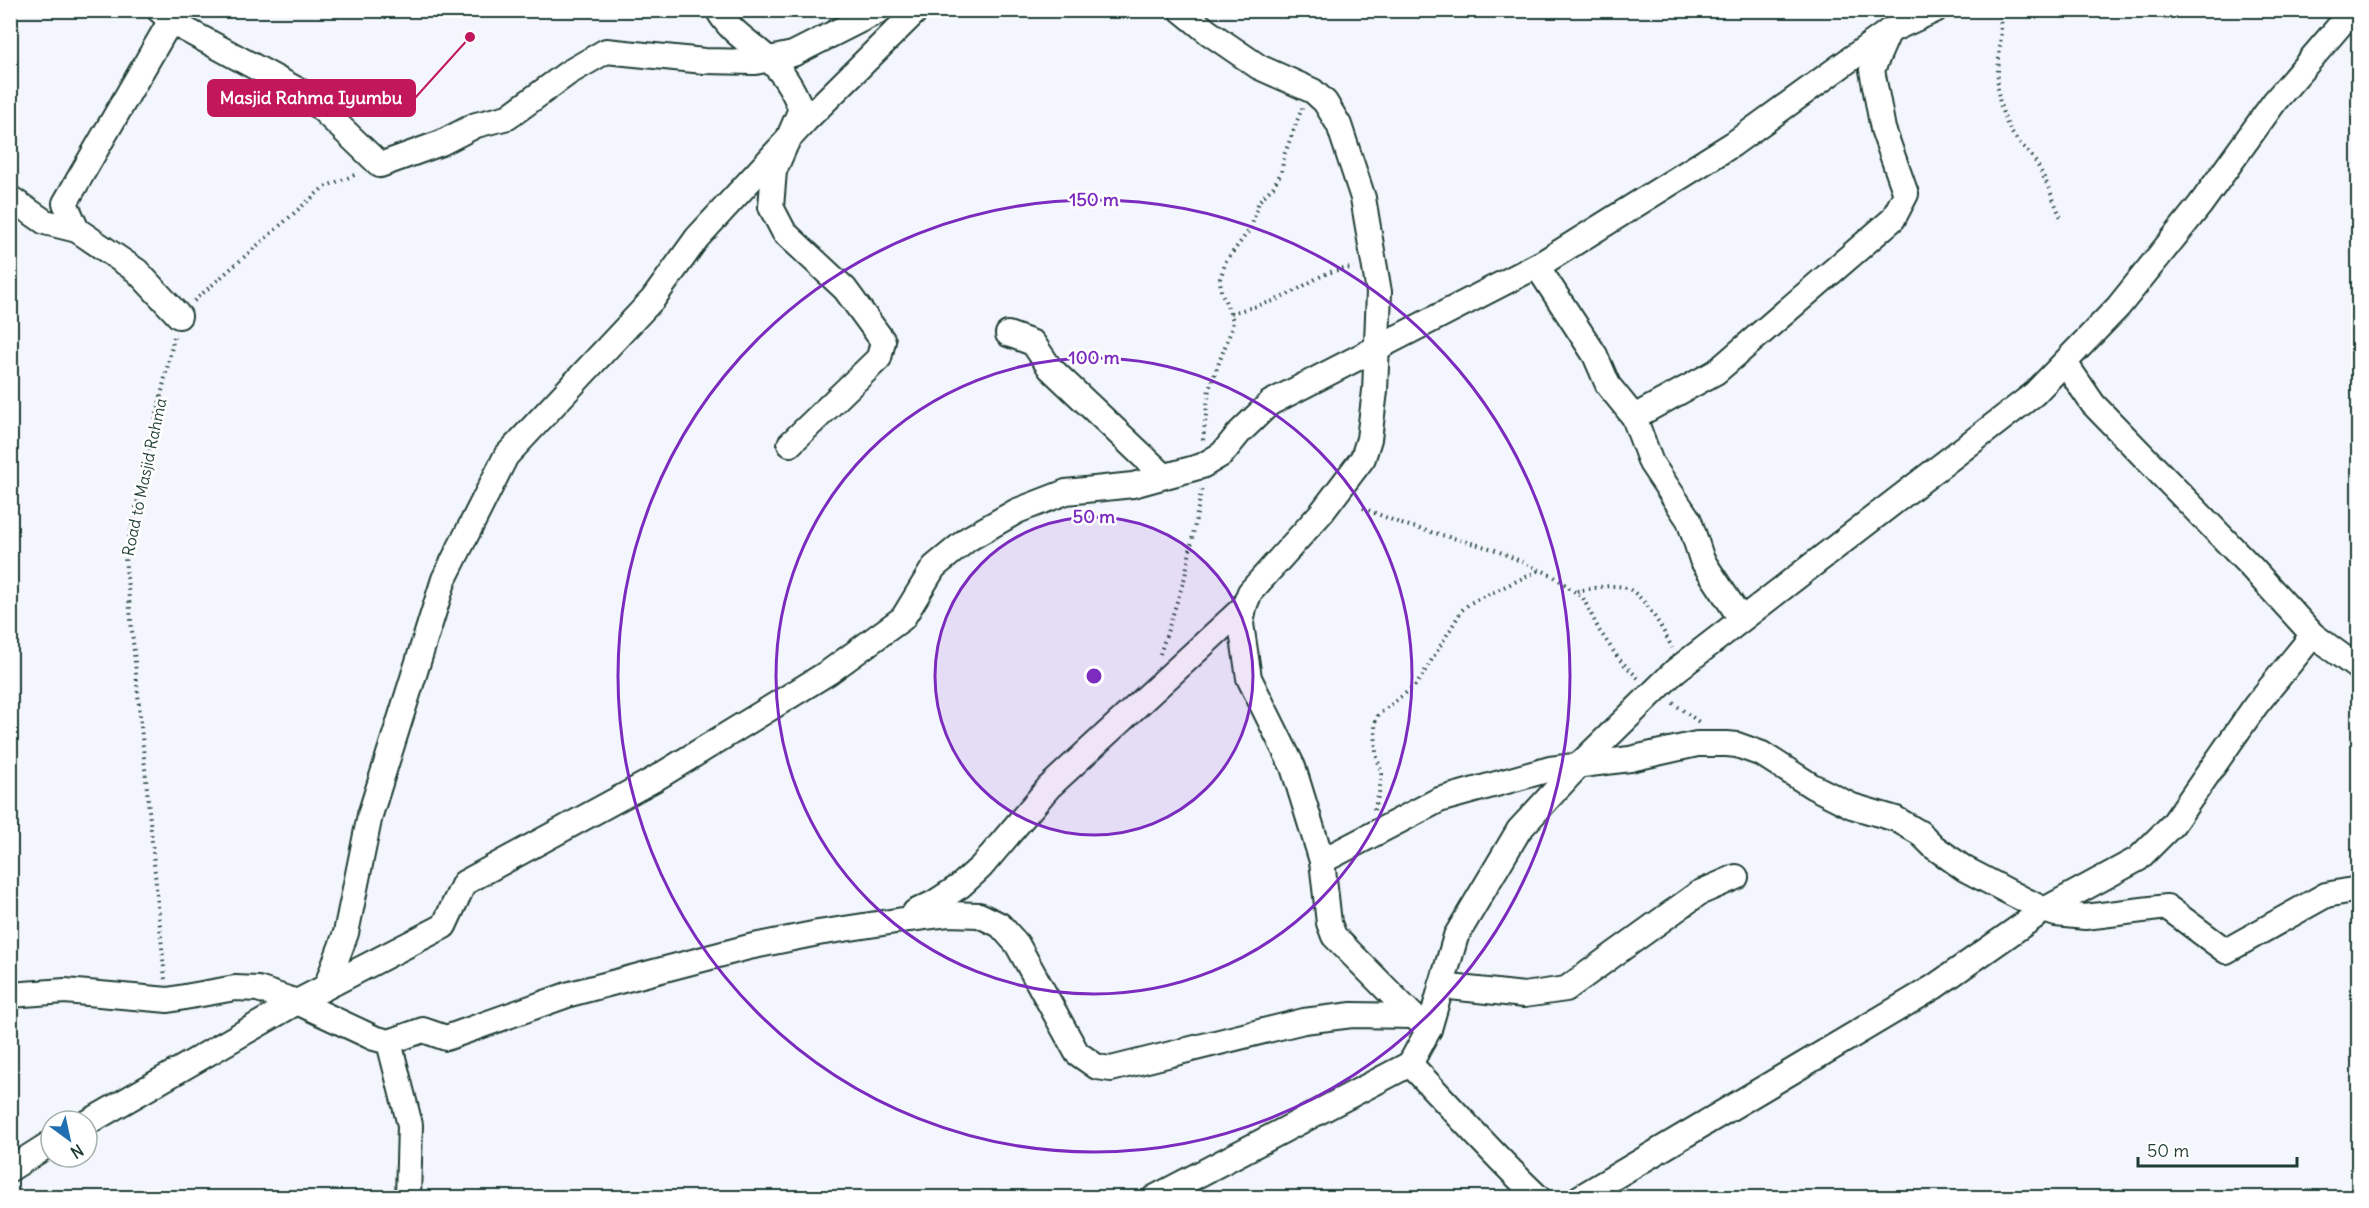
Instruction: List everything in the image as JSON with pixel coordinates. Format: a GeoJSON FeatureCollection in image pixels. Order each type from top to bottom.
{"type":"FeatureCollection","features":[{"type":"Feature","properties":{"kind":"street"},"geometry":{"type":"LineString","coordinates":[[718,10],[748,44],[769,59],[794,91],[801,109],[774,171],[771,207],[784,232],[844,289],[883,341],[879,358],[790,444]]}},
{"type":"Feature","properties":{"kind":"street"},"geometry":{"type":"LineString","coordinates":[[77,230],[65,203],[165,15],[306,96],[380,165],[441,142],[476,125],[508,117],[568,73],[606,51],[704,61],[755,62],[793,54],[880,10]]}},
{"type":"Feature","properties":{"kind":"street"},"geometry":{"type":"LineString","coordinates":[[326,987],[346,933],[370,815],[444,579],[506,456],[652,299],[697,237],[790,138],[917,10]]}},
{"type":"Feature","properties":{"kind":"street"},"geometry":{"type":"LineString","coordinates":[[1181,10],[1208,32],[1259,67],[1313,91],[1325,102],[1339,125],[1364,198],[1379,292],[1370,439],[1363,458],[1322,512],[1250,592],[1241,624],[1249,678],[1293,767],[1322,861],[1329,923],[1334,936],[1421,1023]]}},
{"type":"Feature","properties":{"kind":"street"},"geometry":{"type":"LineString","coordinates":[[99,1116],[297,1002],[444,926],[464,883],[653,780],[829,672],[903,618],[934,567],[968,539],[1017,511],[1066,492],[1132,485],[1202,466],[1222,454],[1239,433],[1270,403],[1537,266],[1733,144],[1888,32],[1935,10]]}},
{"type":"Feature","properties":{"kind":"street"},"geometry":{"type":"LineString","coordinates":[[1154,1197],[1410,1064],[1421,1023],[1441,986],[1456,936],[1519,830],[1579,765],[1675,671],[2034,394],[2118,307],[2200,205],[2275,101],[2353,10]]}},
{"type":"Feature","properties":{"kind":"street"},"geometry":{"type":"LineString","coordinates":[[1634,417],[1716,372],[1893,219],[1906,194],[1883,129],[1872,70],[1888,32]]}},
{"type":"Feature","properties":{"kind":"street"},"geometry":{"type":"LineString","coordinates":[[10,198],[45,222],[77,230],[137,270],[178,316]]}},
{"type":"Feature","properties":{"kind":"street"},"geometry":{"type":"LineString","coordinates":[[1537,266],[1595,356],[1608,385],[1634,417],[1651,463],[1689,520],[1702,560],[1741,619]]}},
{"type":"Feature","properties":{"kind":"street"},"geometry":{"type":"LineString","coordinates":[[1008,334],[1033,343],[1050,368],[1164,476]]}},
{"type":"Feature","properties":{"kind":"street"},"geometry":{"type":"LineString","coordinates":[[2065,363],[2093,404],[2252,568],[2313,635],[2355,658]]}},
{"type":"Feature","properties":{"kind":"street"},"geometry":{"type":"LineString","coordinates":[[892,921],[934,903],[960,886],[981,867],[1049,787],[1244,607]]}},
{"type":"Feature","properties":{"kind":"street"},"geometry":{"type":"LineString","coordinates":[[1579,1197],[1934,987],[2044,910],[2138,858],[2173,824],[2256,705],[2313,635]]}},
{"type":"Feature","properties":{"kind":"street"},"geometry":{"type":"LineString","coordinates":[[1322,861],[1439,800],[1550,769],[1630,759],[1697,744],[1727,744],[1762,754],[1812,786],[1852,806],[1896,819],[1920,833],[1934,847],[1965,869],[2056,914],[2085,916],[2167,907],[2226,951],[2326,895],[2358,889]]}},
{"type":"Feature","properties":{"kind":"street"},"geometry":{"type":"LineString","coordinates":[[1441,986],[1524,995],[1566,989],[1700,893],[1736,877]]}},
{"type":"Feature","properties":{"kind":"street"},"geometry":{"type":"LineString","coordinates":[[10,995],[64,991],[168,1000],[235,988],[258,989],[297,1002],[374,1038],[389,1042],[423,1030],[446,1038],[570,994],[749,947],[892,921],[948,914],[979,915],[1000,925],[1017,944],[1077,1053],[1097,1067],[1111,1069],[1304,1021],[1352,1015],[1421,1023]]}},
{"type":"Feature","properties":{"kind":"street"},"geometry":{"type":"LineString","coordinates":[[389,1042],[410,1125],[408,1197]]}},
{"type":"Feature","properties":{"kind":"street"},"geometry":{"type":"LineString","coordinates":[[1410,1064],[1500,1162],[1539,1197]]}},
{"type":"Feature","properties":{"kind":"street"},"geometry":{"type":"LineString","coordinates":[[10,1169],[39,1151]]}},
{"type":"Feature","properties":{"kind":"path"},"geometry":{"type":"LineString","coordinates":[[1999,10],[2002,27],[1997,75],[2000,103],[2007,124],[2018,141],[2031,154],[2061,218]]}},
{"type":"Feature","properties":{"kind":"path"},"geometry":{"type":"LineString","coordinates":[[1157,662],[1185,578],[1199,513],[1209,389],[1233,328],[1231,313],[1221,291],[1220,279],[1226,261],[1251,228],[1259,201],[1273,187],[1281,173],[1285,153],[1302,108],[1313,91]]}},
{"type":"Feature","properties":{"kind":"path"},"geometry":{"type":"LineString","coordinates":[[178,316],[208,287],[324,187],[380,165]]}},
{"type":"Feature","properties":{"kind":"path"},"geometry":{"type":"LineString","coordinates":[[1231,313],[1288,295],[1322,274],[1337,268],[1376,268]]}},
{"type":"Feature","properties":{"kind":"path","name":"Road to Masjid Rahma"},"geometry":{"type":"LineString","coordinates":[[168,1000],[125,557],[178,316]]}},
{"type":"Feature","properties":{"kind":"path"},"geometry":{"type":"LineString","coordinates":[[1363,508],[1402,524],[1493,549],[1540,570],[1577,591],[1619,659],[1642,683],[1684,710],[1727,744]]}},
{"type":"Feature","properties":{"kind":"path"},"geometry":{"type":"LineString","coordinates":[[1365,839],[1379,793],[1382,774],[1376,754],[1375,723],[1378,715],[1418,684],[1462,609],[1540,570]]}},
{"type":"Feature","properties":{"kind":"path"},"geometry":{"type":"LineString","coordinates":[[1577,591],[1623,586],[1631,590],[1662,627],[1672,647],[1684,710]]}},
{"type":"Feature","properties":{"kind":"path"},"geometry":{"type":"LineString","coordinates":[[2358,1023],[2354,1039],[2358,1048]]}},
{"type":"Feature","properties":{"kind":"place","name":"Masjid Rahma Iyumbu"},"geometry":{"type":"Point","coordinates":[470,37]}}]}
